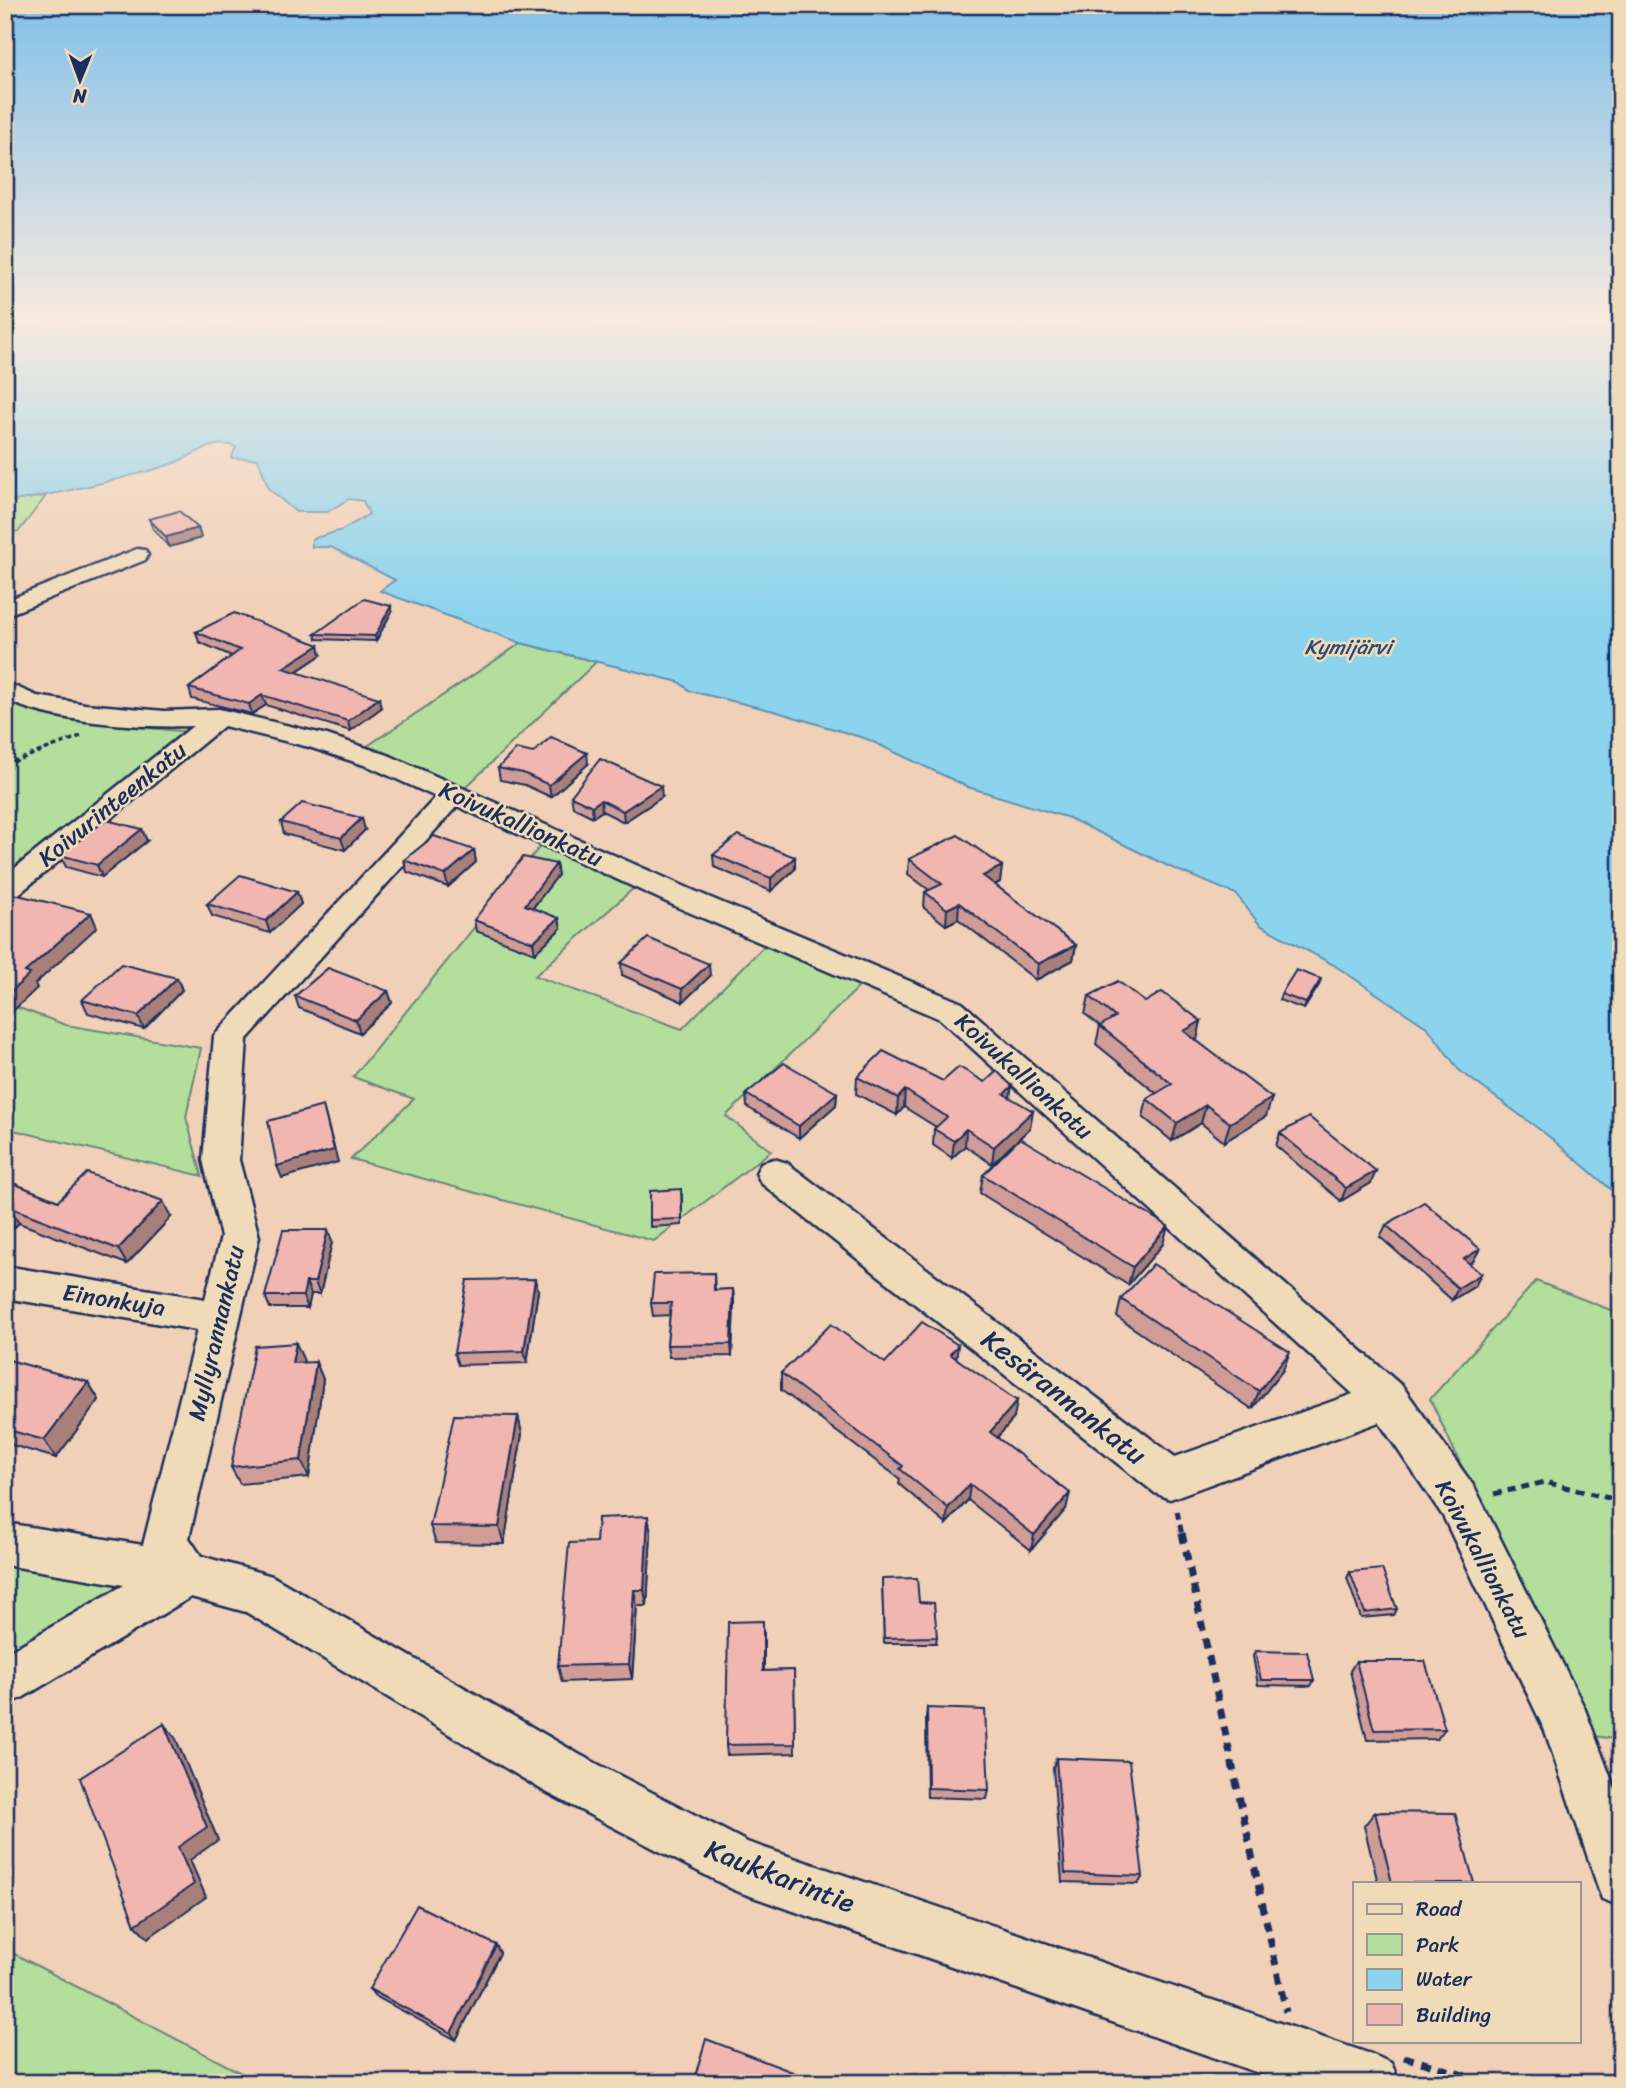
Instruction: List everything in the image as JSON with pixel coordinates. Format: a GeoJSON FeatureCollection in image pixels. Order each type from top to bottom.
{"type":"FeatureCollection","features":[{"type":"Feature","properties":{"kind":"street"},"geometry":{"type":"LineString","coordinates":[[5,609],[137,555]]}},
{"type":"Feature","properties":{"kind":"street","name":"Koivukallionkatu"},"geometry":{"type":"LineString","coordinates":[[5,689],[30,702],[124,715],[164,719],[219,717],[318,741],[379,761],[695,903],[951,1011],[1388,1400],[1459,1502],[1567,1724],[1621,1880]]}},
{"type":"Feature","properties":{"kind":"street","name":"Koivurinteenkatu"},"geometry":{"type":"LineString","coordinates":[[5,891],[219,717]]}},
{"type":"Feature","properties":{"kind":"street","name":"Myllyrannankatu"},"geometry":{"type":"LineString","coordinates":[[187,1574],[165,1543],[240,1237],[221,1160],[231,1036],[454,793]]}},
{"type":"Feature","properties":{"kind":"street","name":"Kesärannankatu"},"geometry":{"type":"LineString","coordinates":[[774,1173],[1170,1479],[1388,1400]]}},
{"type":"Feature","properties":{"kind":"street","name":"Einonkuja"},"geometry":{"type":"LineString","coordinates":[[5,1282],[222,1318]]}},
{"type":"Feature","properties":{"kind":"street","name":"Kaukkarintie"},"geometry":{"type":"LineString","coordinates":[[5,1544],[187,1574],[256,1592],[562,1773],[736,1866],[1380,2067]]}},
{"type":"Feature","properties":{"kind":"street"},"geometry":{"type":"LineString","coordinates":[[5,1681],[187,1574]]}},
{"type":"Feature","properties":{"kind":"path"},"geometry":{"type":"LineString","coordinates":[[5,765],[78,737],[124,715]]}},
{"type":"Feature","properties":{"kind":"path"},"geometry":{"type":"LineString","coordinates":[[1170,1479],[1288,2022],[1275,2018]]}},
{"type":"Feature","properties":{"kind":"path"},"geometry":{"type":"LineString","coordinates":[[1459,1502],[1545,1482],[1621,1501]]}},
{"type":"Feature","properties":{"kind":"path"},"geometry":{"type":"LineString","coordinates":[[1380,2067],[1490,2083]]}},
{"type":"Feature","properties":{"kind":"green space"},"geometry":{"type":"Polygon","coordinates":[[[46,496],[19,531],[5,533],[5,502],[46,496]]]}},
{"type":"Feature","properties":{"kind":"green space"},"geometry":{"type":"Polygon","coordinates":[[[521,643],[596,662],[465,788],[363,749],[521,643]]]}},
{"type":"Feature","properties":{"kind":"green space"},"geometry":{"type":"Polygon","coordinates":[[[5,701],[71,719],[189,732],[5,880],[5,701]]]}},
{"type":"Feature","properties":{"kind":"green space"},"geometry":{"type":"Polygon","coordinates":[[[541,845],[635,887],[535,976],[682,1029],[768,942],[860,986],[726,1116],[771,1151],[654,1241],[351,1159],[414,1099],[353,1077],[541,845]]]}},
{"type":"Feature","properties":{"kind":"green space"},"geometry":{"type":"Polygon","coordinates":[[[5,1003],[66,1025],[201,1048],[186,1117],[202,1176],[5,1128],[5,1003]]]}},
{"type":"Feature","properties":{"kind":"green space"},"geometry":{"type":"Polygon","coordinates":[[[1536,1281],[1621,1314],[1621,1740],[1588,1735],[1430,1399],[1536,1281]]]}},
{"type":"Feature","properties":{"kind":"green space"},"geometry":{"type":"Polygon","coordinates":[[[5,1556],[138,1590],[5,1660],[5,1556]]]}},
{"type":"Feature","properties":{"kind":"green space"},"geometry":{"type":"Polygon","coordinates":[[[5,1949],[260,2083],[5,2083],[5,1949]]]}},
{"type":"Feature","properties":{"kind":"water","name":"Kymijärvi"},"geometry":{"type":"Polygon","coordinates":[[[5,416],[1621,416],[1621,1198],[1551,1138],[1459,1070],[1428,1028],[1334,965],[1260,925],[1236,894],[1170,867],[1069,818],[968,787],[867,739],[774,711],[690,691],[679,682],[521,643],[380,591],[395,580],[331,547],[312,547],[312,539],[342,530],[369,514],[363,501],[349,499],[327,512],[296,512],[269,489],[258,459],[231,458],[236,447],[214,445],[150,471],[5,502],[5,416]]]}},
{"type":"Feature","properties":{"kind":"building"},"geometry":{"type":"Polygon","coordinates":[[[179,511],[198,528],[166,537],[149,519],[179,511]]]}},
{"type":"Feature","properties":{"kind":"building"},"geometry":{"type":"Polygon","coordinates":[[[364,599],[391,606],[375,636],[315,634],[364,599]]]}},
{"type":"Feature","properties":{"kind":"building"},"geometry":{"type":"Polygon","coordinates":[[[234,613],[319,645],[283,668],[379,698],[348,721],[262,695],[249,704],[189,688],[240,650],[196,632],[234,613]]]}},
{"type":"Feature","properties":{"kind":"building"},"geometry":{"type":"Polygon","coordinates":[[[551,737],[587,753],[549,785],[523,773],[498,768],[516,749],[533,753],[551,737]]]}},
{"type":"Feature","properties":{"kind":"building"},"geometry":{"type":"Polygon","coordinates":[[[600,759],[661,786],[623,811],[601,800],[592,806],[571,796],[600,759]]]}},
{"type":"Feature","properties":{"kind":"building"},"geometry":{"type":"Polygon","coordinates":[[[302,803],[362,818],[341,838],[281,822],[302,803]]]}},
{"type":"Feature","properties":{"kind":"building"},"geometry":{"type":"Polygon","coordinates":[[[106,820],[142,829],[97,865],[60,855],[106,820]]]}},
{"type":"Feature","properties":{"kind":"building"},"geometry":{"type":"Polygon","coordinates":[[[738,835],[795,857],[771,878],[713,855],[738,835]]]}},
{"type":"Feature","properties":{"kind":"building"},"geometry":{"type":"Polygon","coordinates":[[[958,835],[1002,866],[983,876],[1076,945],[1038,964],[959,903],[947,909],[925,892],[942,884],[909,859],[958,835]]]}},
{"type":"Feature","properties":{"kind":"building"},"geometry":{"type":"Polygon","coordinates":[[[434,836],[474,850],[445,875],[404,860],[434,836]]]}},
{"type":"Feature","properties":{"kind":"building"},"geometry":{"type":"Polygon","coordinates":[[[523,857],[556,864],[525,905],[559,918],[533,942],[474,920],[523,857]]]}},
{"type":"Feature","properties":{"kind":"building"},"geometry":{"type":"Polygon","coordinates":[[[240,875],[297,892],[266,921],[207,904],[240,875]]]}},
{"type":"Feature","properties":{"kind":"building"},"geometry":{"type":"Polygon","coordinates":[[[10,893],[91,913],[25,972],[30,974],[5,997],[5,897],[10,893]]]}},
{"type":"Feature","properties":{"kind":"building"},"geometry":{"type":"Polygon","coordinates":[[[648,938],[709,964],[682,989],[621,963],[648,938]]]}},
{"type":"Feature","properties":{"kind":"building"},"geometry":{"type":"Polygon","coordinates":[[[121,964],[177,978],[138,1016],[82,1000],[121,964]]]}},
{"type":"Feature","properties":{"kind":"building"},"geometry":{"type":"Polygon","coordinates":[[[328,968],[388,991],[356,1020],[295,996],[328,968]]]}},
{"type":"Feature","properties":{"kind":"building"},"geometry":{"type":"Polygon","coordinates":[[[1296,970],[1321,979],[1306,1003],[1281,994],[1296,970]]]}},
{"type":"Feature","properties":{"kind":"building"},"geometry":{"type":"Polygon","coordinates":[[[1118,981],[1145,1002],[1162,992],[1201,1021],[1184,1031],[1272,1098],[1230,1123],[1206,1105],[1177,1123],[1147,1099],[1172,1084],[1100,1026],[1115,1017],[1089,996],[1118,981]]]}},
{"type":"Feature","properties":{"kind":"building"},"geometry":{"type":"Polygon","coordinates":[[[883,1051],[943,1081],[959,1067],[985,1082],[997,1071],[1012,1086],[1004,1094],[1033,1111],[994,1147],[966,1129],[954,1141],[934,1129],[947,1117],[905,1090],[898,1098],[857,1077],[883,1051]]]}},
{"type":"Feature","properties":{"kind":"building"},"geometry":{"type":"Polygon","coordinates":[[[784,1063],[837,1093],[799,1126],[746,1094],[784,1063]]]}},
{"type":"Feature","properties":{"kind":"building"},"geometry":{"type":"Polygon","coordinates":[[[323,1106],[334,1150],[277,1166],[268,1121],[323,1106]]]}},
{"type":"Feature","properties":{"kind":"building"},"geometry":{"type":"Polygon","coordinates":[[[1309,1117],[1376,1171],[1346,1188],[1280,1133],[1309,1117]]]}},
{"type":"Feature","properties":{"kind":"building"},"geometry":{"type":"Polygon","coordinates":[[[1020,1138],[1168,1226],[1133,1267],[983,1175],[1020,1138]]]}},
{"type":"Feature","properties":{"kind":"building"},"geometry":{"type":"Polygon","coordinates":[[[87,1173],[163,1201],[118,1249],[9,1207],[5,1211],[5,1180],[58,1201],[87,1173]]]}},
{"type":"Feature","properties":{"kind":"building"},"geometry":{"type":"Polygon","coordinates":[[[681,1189],[682,1219],[650,1220],[650,1191],[681,1189]]]}},
{"type":"Feature","properties":{"kind":"building"},"geometry":{"type":"Polygon","coordinates":[[[1424,1202],[1480,1249],[1464,1259],[1481,1274],[1458,1288],[1386,1225],[1424,1202]]]}},
{"type":"Feature","properties":{"kind":"building"},"geometry":{"type":"Polygon","coordinates":[[[283,1230],[328,1230],[315,1282],[306,1282],[303,1296],[265,1296],[283,1230]]]}},
{"type":"Feature","properties":{"kind":"building"},"geometry":{"type":"Polygon","coordinates":[[[1153,1264],[1290,1352],[1259,1391],[1121,1299],[1153,1264]]]}},
{"type":"Feature","properties":{"kind":"building"},"geometry":{"type":"Polygon","coordinates":[[[714,1273],[714,1290],[733,1289],[731,1344],[667,1345],[671,1303],[651,1303],[654,1274],[714,1273]]]}},
{"type":"Feature","properties":{"kind":"building"},"geometry":{"type":"Polygon","coordinates":[[[535,1279],[524,1351],[454,1353],[467,1280],[535,1279]]]}},
{"type":"Feature","properties":{"kind":"building"},"geometry":{"type":"Polygon","coordinates":[[[922,1322],[958,1345],[950,1354],[1017,1401],[990,1432],[1070,1493],[1034,1535],[970,1484],[948,1508],[900,1469],[903,1466],[781,1373],[831,1324],[885,1363],[922,1322]]]}},
{"type":"Feature","properties":{"kind":"building"},"geometry":{"type":"Polygon","coordinates":[[[296,1343],[292,1363],[316,1362],[301,1460],[231,1467],[255,1346],[296,1343]]]}},
{"type":"Feature","properties":{"kind":"building"},"geometry":{"type":"Polygon","coordinates":[[[5,1359],[88,1382],[44,1440],[5,1429],[5,1359]]]}},
{"type":"Feature","properties":{"kind":"building"},"geometry":{"type":"Polygon","coordinates":[[[454,1415],[518,1416],[499,1527],[430,1526],[454,1415]]]}},
{"type":"Feature","properties":{"kind":"building"},"geometry":{"type":"Polygon","coordinates":[[[648,1516],[644,1590],[634,1590],[629,1664],[558,1666],[569,1543],[596,1542],[598,1518],[648,1516]]]}},
{"type":"Feature","properties":{"kind":"building"},"geometry":{"type":"Polygon","coordinates":[[[1382,1569],[1397,1609],[1365,1613],[1350,1572],[1382,1569]]]}},
{"type":"Feature","properties":{"kind":"building"},"geometry":{"type":"Polygon","coordinates":[[[917,1578],[919,1602],[934,1603],[937,1637],[884,1638],[882,1579],[917,1578]]]}},
{"type":"Feature","properties":{"kind":"building"},"geometry":{"type":"Polygon","coordinates":[[[763,1621],[763,1671],[794,1670],[795,1744],[726,1745],[728,1622],[763,1621]]]}},
{"type":"Feature","properties":{"kind":"building"},"geometry":{"type":"Polygon","coordinates":[[[1255,1651],[1307,1652],[1314,1680],[1261,1680],[1255,1651]]]}},
{"type":"Feature","properties":{"kind":"building"},"geometry":{"type":"Polygon","coordinates":[[[1356,1661],[1425,1661],[1445,1729],[1374,1730],[1356,1661]]]}},
{"type":"Feature","properties":{"kind":"building"},"geometry":{"type":"Polygon","coordinates":[[[927,1708],[985,1710],[989,1790],[928,1788],[927,1708]]]}},
{"type":"Feature","properties":{"kind":"building"},"geometry":{"type":"Polygon","coordinates":[[[164,1724],[207,1827],[178,1847],[194,1884],[135,1925],[80,1778],[164,1724]]]}},
{"type":"Feature","properties":{"kind":"building"},"geometry":{"type":"Polygon","coordinates":[[[1056,1758],[1129,1761],[1143,1876],[1065,1873],[1056,1758]]]}},
{"type":"Feature","properties":{"kind":"building"},"geometry":{"type":"Polygon","coordinates":[[[1375,1812],[1455,1813],[1474,1882],[1392,1882],[1375,1812]]]}},
{"type":"Feature","properties":{"kind":"building"},"geometry":{"type":"Polygon","coordinates":[[[417,1905],[496,1945],[451,2033],[369,1989],[417,1905]]]}},
{"type":"Feature","properties":{"kind":"building"},"geometry":{"type":"Polygon","coordinates":[[[706,2039],[795,2073],[793,2083],[693,2083],[706,2039]]]}}]}
